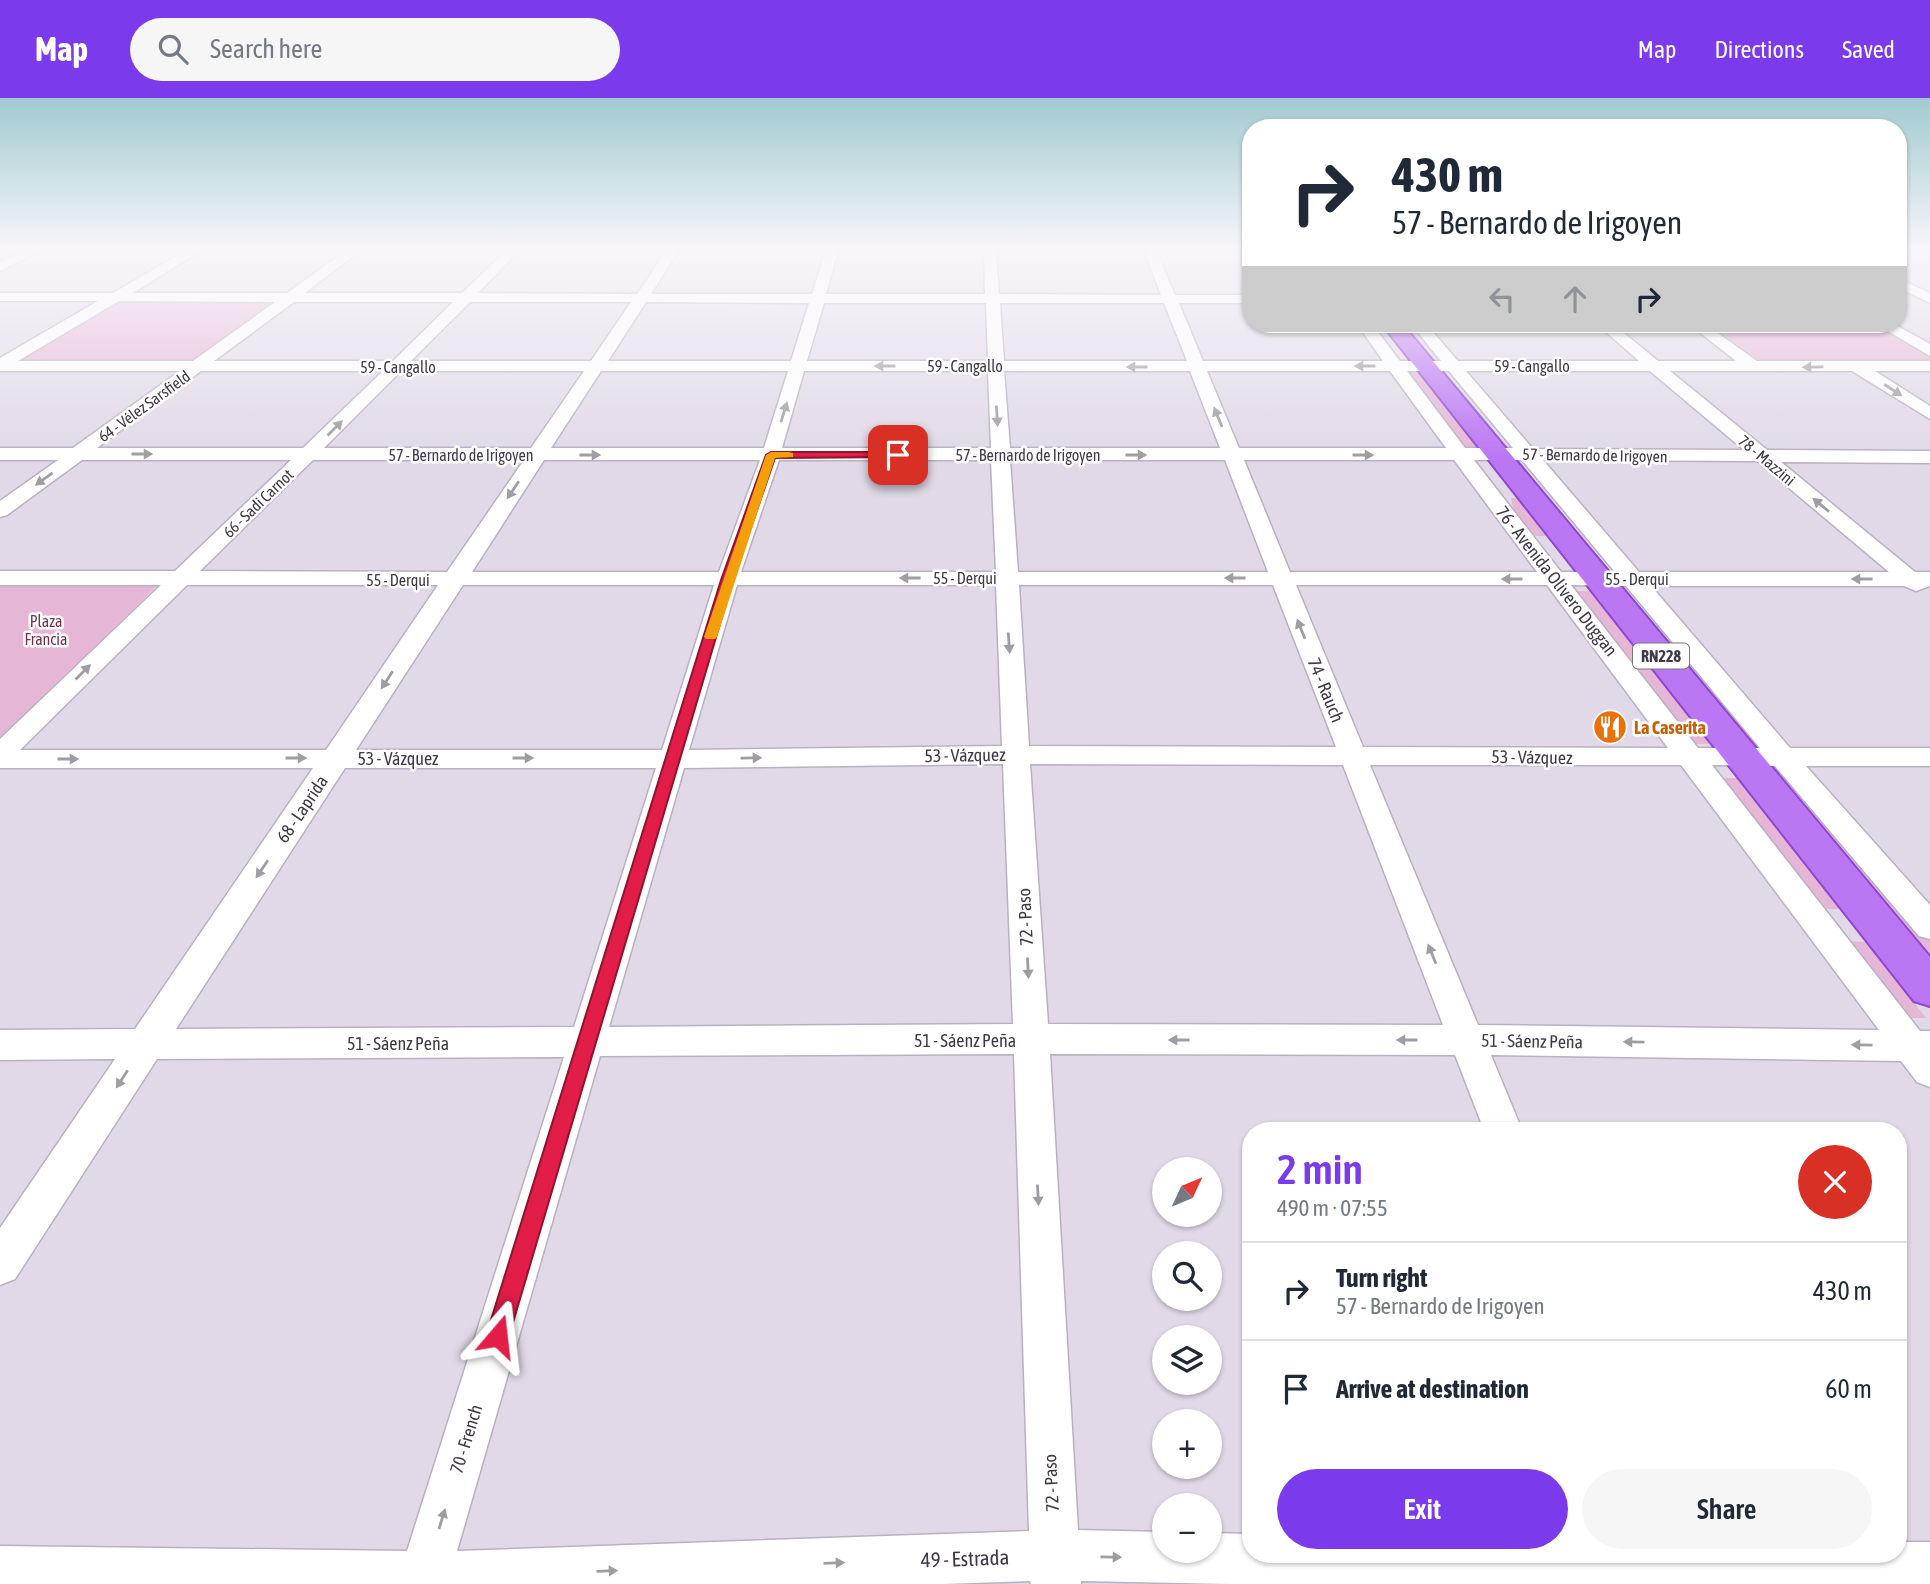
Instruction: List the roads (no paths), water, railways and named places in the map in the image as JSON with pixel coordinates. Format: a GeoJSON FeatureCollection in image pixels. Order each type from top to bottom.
{"type":"FeatureCollection","features":[{"type":"Feature","properties":{"kind":"highway","name":"76 - Avenida Olivero Duggan"},"geometry":{"type":"LineString","coordinates":[[1402,333],[1440,367],[1511,454],[1599,579],[1930,988]]}},
{"type":"Feature","properties":{"kind":"street"},"geometry":{"type":"LineString","coordinates":[[0,365],[77,319]]}},
{"type":"Feature","properties":{"kind":"street","name":"64 - Vélez Sarsfield"},"geometry":{"type":"LineString","coordinates":[[0,511],[262,319]]}},
{"type":"Feature","properties":{"kind":"street","name":"66 - Sadi Carnot"},"geometry":{"type":"LineString","coordinates":[[0,757],[443,319]]}},
{"type":"Feature","properties":{"kind":"street","name":"68 - Laprida"},"geometry":{"type":"LineString","coordinates":[[0,1264],[628,319]]}},
{"type":"Feature","properties":{"kind":"street","name":"70 - French"},"geometry":{"type":"LineString","coordinates":[[423,1581],[727,580],[771,455],[811,319]]}},
{"type":"Feature","properties":{"kind":"street","name":"72 - Paso"},"geometry":{"type":"LineString","coordinates":[[994,319],[1055,1570]]}},
{"type":"Feature","properties":{"kind":"street","name":"74 - Rauch"},"geometry":{"type":"LineString","coordinates":[[1179,319],[1500,1122]]}},
{"type":"Feature","properties":{"kind":"street","name":"76 - Avenida Olivero Duggan"},"geometry":{"type":"LineString","coordinates":[[1370,333],[1555,579],[1924,1054]]}},
{"type":"Feature","properties":{"kind":"street","name":"76 - Avenida Olivero Duggan"},"geometry":{"type":"LineString","coordinates":[[1423,333],[1440,367]]}},
{"type":"Feature","properties":{"kind":"street","name":"78 - Mazzini"},"geometry":{"type":"LineString","coordinates":[[1615,333],[1764,457],[1920,579],[1930,596]]}},
{"type":"Feature","properties":{"kind":"street"},"geometry":{"type":"LineString","coordinates":[[1708,333],[1756,368]]}},
{"type":"Feature","properties":{"kind":"street"},"geometry":{"type":"LineString","coordinates":[[1899,333],[1930,351]]}},
{"type":"Feature","properties":{"kind":"street","name":"59 - Cangallo"},"geometry":{"type":"LineString","coordinates":[[0,365],[1930,366]]}},
{"type":"Feature","properties":{"kind":"street"},"geometry":{"type":"LineString","coordinates":[[1856,366],[1930,414]]}},
{"type":"Feature","properties":{"kind":"street","name":"57 - Bernardo de Irigoyen"},"geometry":{"type":"LineString","coordinates":[[0,454],[1511,454],[1930,457]]}},
{"type":"Feature","properties":{"kind":"street","name":"76 - Avenida Olivero Duggan"},"geometry":{"type":"LineString","coordinates":[[1511,454],[1634,579],[1930,927]]}},
{"type":"Feature","properties":{"kind":"street","name":"55 - Derqui"},"geometry":{"type":"LineString","coordinates":[[0,578],[1920,579]]}},
{"type":"Feature","properties":{"kind":"street","name":"53 - Vázquez"},"geometry":{"type":"LineString","coordinates":[[0,757],[1930,757]]}},
{"type":"Feature","properties":{"kind":"street","name":"51 - Sáenz Peña"},"geometry":{"type":"LineString","coordinates":[[0,1045],[1466,1040],[1924,1054]]}},
{"type":"Feature","properties":{"kind":"street","name":"49 - Estrada"},"geometry":{"type":"LineString","coordinates":[[0,1571],[423,1581],[1055,1570],[1930,1567]]}},
{"type":"Feature","properties":{"kind":"place","name":"La Caserita"},"geometry":{"type":"Point","coordinates":[1610,727]}},
{"type":"Feature","properties":{"kind":"park label","name":"Plaza Francia"},"geometry":{"type":"Point","coordinates":[46,630]}}]}
